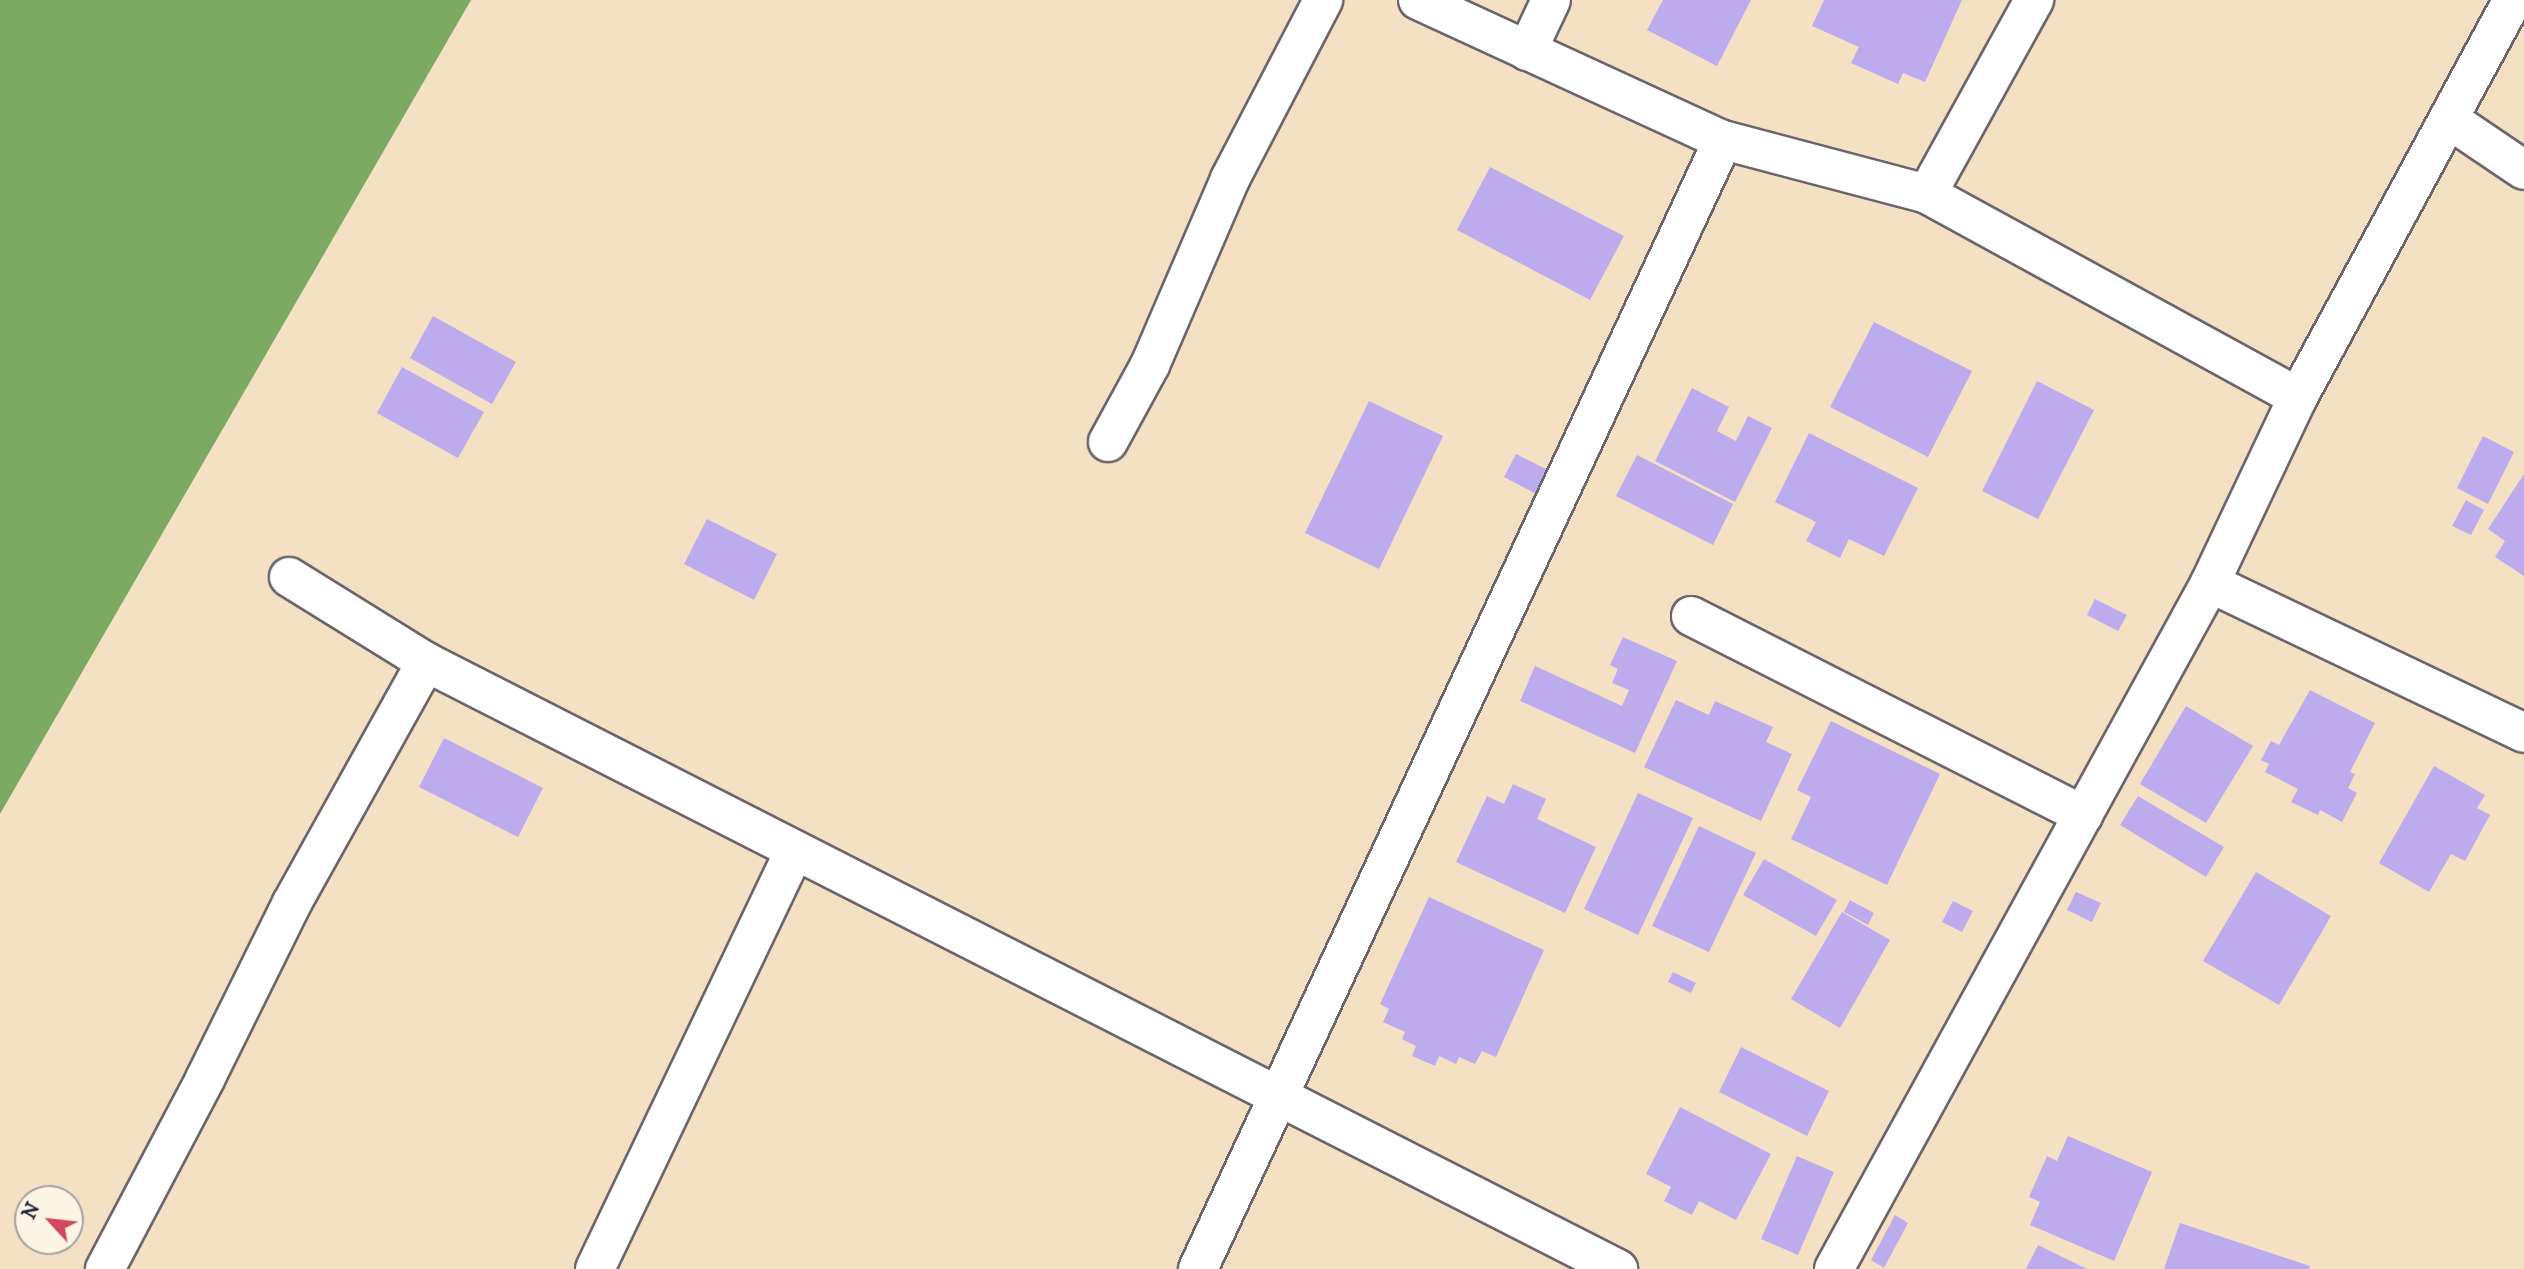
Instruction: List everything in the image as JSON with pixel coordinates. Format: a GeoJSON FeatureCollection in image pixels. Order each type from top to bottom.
{"type":"FeatureCollection","features":[{"type":"Feature","properties":{"kind":"street"},"geometry":{"type":"LineString","coordinates":[[1108,442],[1150,365],[1230,179],[1322,0]]}},
{"type":"Feature","properties":{"kind":"street"},"geometry":{"type":"LineString","coordinates":[[1418,0],[1723,140],[1927,194],[2298,397]]}},
{"type":"Feature","properties":{"kind":"street"},"geometry":{"type":"LineString","coordinates":[[1527,51],[1551,0]]}},
{"type":"Feature","properties":{"kind":"street"},"geometry":{"type":"LineString","coordinates":[[1927,194],[2034,0]]}},
{"type":"Feature","properties":{"kind":"street"},"geometry":{"type":"LineString","coordinates":[[1834,1269],[2210,583],[2298,397],[2513,0]]}},
{"type":"Feature","properties":{"kind":"street"},"geometry":{"type":"LineString","coordinates":[[2450,120],[2524,170]]}},
{"type":"Feature","properties":{"kind":"street"},"geometry":{"type":"LineString","coordinates":[[1198,1269],[1277,1094],[1723,140]]}},
{"type":"Feature","properties":{"kind":"street"},"geometry":{"type":"LineString","coordinates":[[289,577],[426,662],[1618,1269]]}},
{"type":"Feature","properties":{"kind":"street"},"geometry":{"type":"LineString","coordinates":[[2210,583],[2524,733]]}},
{"type":"Feature","properties":{"kind":"street"},"geometry":{"type":"LineString","coordinates":[[1691,616],[2083,815]]}},
{"type":"Feature","properties":{"kind":"street"},"geometry":{"type":"LineString","coordinates":[[104,1269],[205,1079],[292,903],[426,662]]}},
{"type":"Feature","properties":{"kind":"street"},"geometry":{"type":"LineString","coordinates":[[595,1269],[795,850]]}},
{"type":"Feature","properties":{"kind":"green space"},"geometry":{"type":"Polygon","coordinates":[[[0,0],[471,0],[0,814],[0,0]]]}},
{"type":"Feature","properties":{"kind":"building"},"geometry":{"type":"Polygon","coordinates":[[[1663,0],[1751,0],[1717,66],[1647,30],[1663,0]]]}},
{"type":"Feature","properties":{"kind":"building"},"geometry":{"type":"Polygon","coordinates":[[[1824,0],[1962,0],[1925,82],[1903,73],[1898,84],[1851,63],[1859,47],[1812,26],[1824,0]]]}},
{"type":"Feature","properties":{"kind":"building"},"geometry":{"type":"Polygon","coordinates":[[[1490,167],[1624,236],[1590,300],[1457,230],[1490,167]]]}},
{"type":"Feature","properties":{"kind":"building"},"geometry":{"type":"Polygon","coordinates":[[[433,316],[516,362],[492,404],[410,358],[433,316]]]}},
{"type":"Feature","properties":{"kind":"building"},"geometry":{"type":"Polygon","coordinates":[[[1874,322],[1972,371],[1928,457],[1830,407],[1874,322]]]}},
{"type":"Feature","properties":{"kind":"building"},"geometry":{"type":"Polygon","coordinates":[[[402,367],[484,412],[458,458],[377,413],[402,367]]]}},
{"type":"Feature","properties":{"kind":"building"},"geometry":{"type":"Polygon","coordinates":[[[2037,381],[2094,410],[2038,519],[1982,491],[2037,381]]]}},
{"type":"Feature","properties":{"kind":"building"},"geometry":{"type":"Polygon","coordinates":[[[1692,388],[1729,407],[1717,431],[1736,441],[1748,416],[1772,428],[1735,502],[1655,461],[1692,388]]]}},
{"type":"Feature","properties":{"kind":"building"},"geometry":{"type":"Polygon","coordinates":[[[1369,401],[1443,436],[1379,569],[1305,533],[1369,401]]]}},
{"type":"Feature","properties":{"kind":"building"},"geometry":{"type":"Polygon","coordinates":[[[1809,433],[1918,488],[1884,556],[1849,539],[1840,558],[1806,541],[1816,522],[1775,502],[1809,433]]]}},
{"type":"Feature","properties":{"kind":"building"},"geometry":{"type":"Polygon","coordinates":[[[2483,436],[2514,452],[2488,504],[2457,488],[2483,436]]]}},
{"type":"Feature","properties":{"kind":"building"},"geometry":{"type":"Polygon","coordinates":[[[1516,454],[1550,471],[1538,495],[1504,477],[1516,454]]]}},
{"type":"Feature","properties":{"kind":"building"},"geometry":{"type":"Polygon","coordinates":[[[1637,455],[1733,504],[1713,545],[1616,496],[1637,455]]]}},
{"type":"Feature","properties":{"kind":"building"},"geometry":{"type":"Polygon","coordinates":[[[2524,474],[2524,576],[2495,557],[2505,541],[2488,529],[2524,474]]]}},
{"type":"Feature","properties":{"kind":"building"},"geometry":{"type":"Polygon","coordinates":[[[2466,500],[2484,510],[2471,535],[2452,526],[2466,500]]]}},
{"type":"Feature","properties":{"kind":"building"},"geometry":{"type":"Polygon","coordinates":[[[707,519],[777,554],[754,600],[684,564],[707,519]]]}},
{"type":"Feature","properties":{"kind":"building"},"geometry":{"type":"Polygon","coordinates":[[[2095,599],[2127,615],[2118,631],[2087,615],[2095,599]]]}},
{"type":"Feature","properties":{"kind":"building"},"geometry":{"type":"Polygon","coordinates":[[[1623,637],[1677,661],[1635,753],[1520,701],[1535,666],[1622,706],[1629,690],[1612,683],[1618,669],[1610,665],[1623,637]]]}},
{"type":"Feature","properties":{"kind":"building"},"geometry":{"type":"Polygon","coordinates":[[[2310,690],[2375,723],[2350,772],[2355,774],[2348,788],[2357,793],[2342,822],[2320,810],[2318,815],[2291,802],[2298,789],[2265,772],[2269,764],[2261,760],[2271,741],[2279,745],[2310,690]]]}},
{"type":"Feature","properties":{"kind":"building"},"geometry":{"type":"Polygon","coordinates":[[[1676,700],[1709,715],[1715,701],[1773,727],[1766,742],[1792,754],[1761,821],[1644,767],[1676,700]]]}},
{"type":"Feature","properties":{"kind":"building"},"geometry":{"type":"Polygon","coordinates":[[[2186,706],[2253,746],[2206,823],[2140,784],[2186,706]]]}},
{"type":"Feature","properties":{"kind":"building"},"geometry":{"type":"Polygon","coordinates":[[[1831,721],[1940,774],[1887,885],[1791,839],[1811,797],[1797,790],[1831,721]]]}},
{"type":"Feature","properties":{"kind":"building"},"geometry":{"type":"Polygon","coordinates":[[[444,738],[543,788],[518,837],[419,787],[444,738]]]}},
{"type":"Feature","properties":{"kind":"building"},"geometry":{"type":"Polygon","coordinates":[[[2434,766],[2485,795],[2477,808],[2490,815],[2465,861],[2451,854],[2429,892],[2379,863],[2434,766]]]}},
{"type":"Feature","properties":{"kind":"building"},"geometry":{"type":"Polygon","coordinates":[[[1513,784],[1546,799],[1537,819],[1596,847],[1565,913],[1456,862],[1487,796],[1504,804],[1513,784]]]}},
{"type":"Feature","properties":{"kind":"building"},"geometry":{"type":"Polygon","coordinates":[[[1638,793],[1693,818],[1638,935],[1584,909],[1638,793]]]}},
{"type":"Feature","properties":{"kind":"building"},"geometry":{"type":"Polygon","coordinates":[[[2138,796],[2224,847],[2206,877],[2120,825],[2138,796]]]}},
{"type":"Feature","properties":{"kind":"building"},"geometry":{"type":"Polygon","coordinates":[[[1699,826],[1756,853],[1709,952],[1652,926],[1699,826]]]}},
{"type":"Feature","properties":{"kind":"building"},"geometry":{"type":"Polygon","coordinates":[[[1764,859],[1837,900],[1816,936],[1743,895],[1764,859]]]}},
{"type":"Feature","properties":{"kind":"building"},"geometry":{"type":"Polygon","coordinates":[[[2256,872],[2331,916],[2279,1005],[2203,961],[2256,872]]]}},
{"type":"Feature","properties":{"kind":"building"},"geometry":{"type":"Polygon","coordinates":[[[2076,892],[2101,903],[2092,922],[2067,910],[2076,892]]]}},
{"type":"Feature","properties":{"kind":"building"},"geometry":{"type":"Polygon","coordinates":[[[1429,897],[1544,950],[1496,1057],[1482,1051],[1475,1064],[1459,1057],[1456,1064],[1439,1056],[1435,1066],[1412,1056],[1416,1046],[1402,1039],[1405,1032],[1383,1022],[1389,1009],[1380,1004],[1429,897]]]}},
{"type":"Feature","properties":{"kind":"building"},"geometry":{"type":"Polygon","coordinates":[[[1850,900],[1874,913],[1868,925],[1844,912],[1850,900]]]}},
{"type":"Feature","properties":{"kind":"building"},"geometry":{"type":"Polygon","coordinates":[[[1953,901],[1973,911],[1962,932],[1942,922],[1953,901]]]}},
{"type":"Feature","properties":{"kind":"building"},"geometry":{"type":"Polygon","coordinates":[[[1842,912],[1890,940],[1840,1028],[1791,999],[1842,912]]]}},
{"type":"Feature","properties":{"kind":"building"},"geometry":{"type":"Polygon","coordinates":[[[1673,972],[1696,983],[1691,993],[1668,982],[1673,972]]]}},
{"type":"Feature","properties":{"kind":"building"},"geometry":{"type":"Polygon","coordinates":[[[1741,1047],[1829,1091],[1807,1136],[1719,1092],[1741,1047]]]}},
{"type":"Feature","properties":{"kind":"building"},"geometry":{"type":"Polygon","coordinates":[[[1680,1107],[1771,1154],[1736,1220],[1699,1201],[1692,1215],[1664,1201],[1671,1187],[1646,1174],[1680,1107]]]}},
{"type":"Feature","properties":{"kind":"building"},"geometry":{"type":"Polygon","coordinates":[[[2068,1136],[2152,1172],[2114,1261],[2030,1225],[2040,1202],[2029,1197],[2047,1156],[2057,1161],[2068,1136]]]}},
{"type":"Feature","properties":{"kind":"building"},"geometry":{"type":"Polygon","coordinates":[[[1797,1156],[1834,1172],[1798,1255],[1761,1239],[1797,1156]]]}},
{"type":"Feature","properties":{"kind":"building"},"geometry":{"type":"Polygon","coordinates":[[[1895,1215],[1908,1223],[1884,1268],[1871,1260],[1895,1215]]]}},
{"type":"Feature","properties":{"kind":"building"},"geometry":{"type":"Polygon","coordinates":[[[2180,1223],[2310,1266],[2309,1269],[2164,1269],[2180,1223]]]}},
{"type":"Feature","properties":{"kind":"building"},"geometry":{"type":"Polygon","coordinates":[[[2038,1245],[2087,1269],[2026,1269],[2038,1245]]]}}]}
